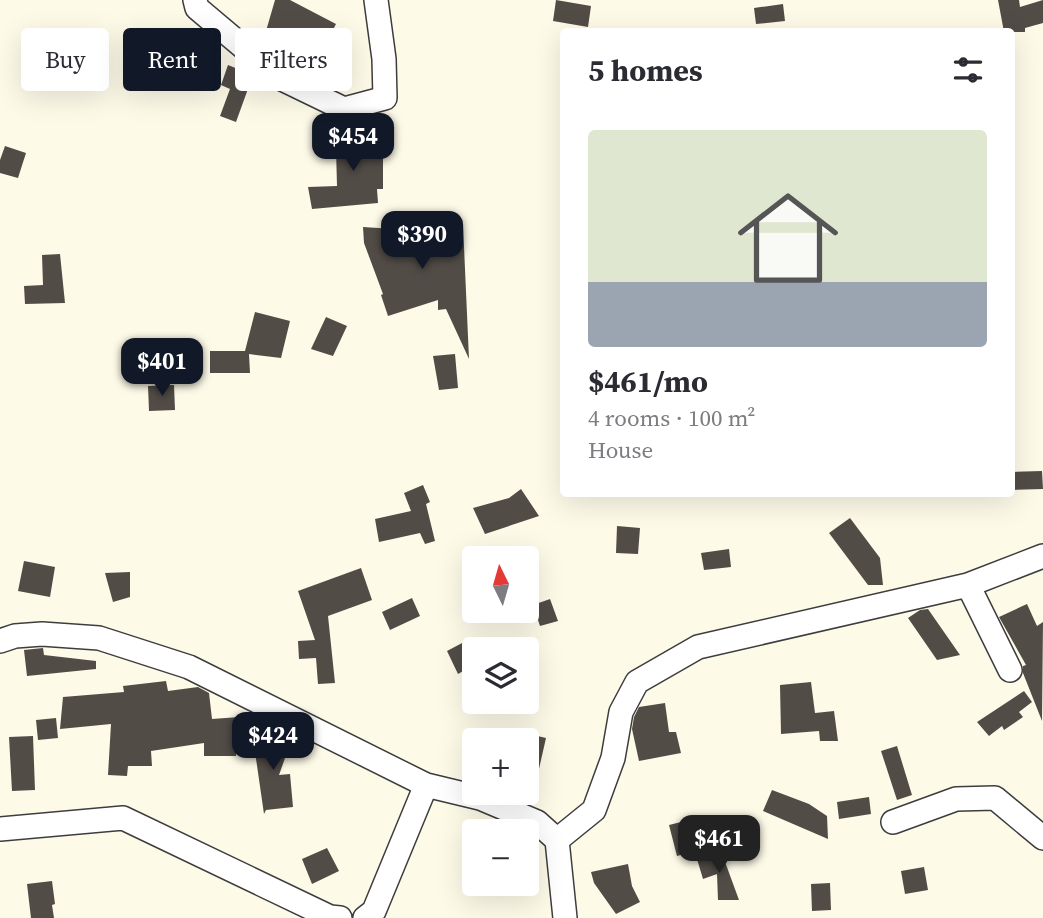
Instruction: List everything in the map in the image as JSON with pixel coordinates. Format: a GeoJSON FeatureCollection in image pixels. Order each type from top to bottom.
{"type":"FeatureCollection","features":[{"type":"Feature","properties":{"kind":"street"},"geometry":{"type":"LineString","coordinates":[[195,0],[197,8],[279,78],[344,108],[385,98],[384,59],[376,0]]}},
{"type":"Feature","properties":{"kind":"street"},"geometry":{"type":"LineString","coordinates":[[557,840],[594,810],[613,758],[621,712],[637,682],[698,647],[968,584],[1043,556]]}},
{"type":"Feature","properties":{"kind":"street"},"geometry":{"type":"LineString","coordinates":[[968,584],[1010,670]]}},
{"type":"Feature","properties":{"kind":"street"},"geometry":{"type":"LineString","coordinates":[[0,641],[15,636],[42,635],[99,638],[189,667],[426,785],[481,798],[537,822],[557,840],[565,918]]}},
{"type":"Feature","properties":{"kind":"street"},"geometry":{"type":"LineString","coordinates":[[365,918],[374,911],[426,785]]}},
{"type":"Feature","properties":{"kind":"street"},"geometry":{"type":"LineString","coordinates":[[893,822],[956,799],[995,799],[1043,838]]}},
{"type":"Feature","properties":{"kind":"street"},"geometry":{"type":"LineString","coordinates":[[0,829],[123,818],[330,917],[340,918]]}},
{"type":"Feature","properties":{"kind":"building"},"geometry":{"type":"Polygon","coordinates":[[[275,0],[290,0],[336,24],[334,28],[267,28],[275,0]]]}},
{"type":"Feature","properties":{"kind":"building"},"geometry":{"type":"Polygon","coordinates":[[[556,0],[591,6],[588,27],[553,21],[556,0]]]}},
{"type":"Feature","properties":{"kind":"building"},"geometry":{"type":"Polygon","coordinates":[[[998,0],[1019,0],[1020,7],[1043,0],[1043,23],[1025,28],[1025,32],[1015,32],[1015,28],[1003,28],[998,0]]]}},
{"type":"Feature","properties":{"kind":"building"},"geometry":{"type":"Polygon","coordinates":[[[783,4],[785,21],[756,24],[754,8],[783,4]]]}},
{"type":"Feature","properties":{"kind":"building"},"geometry":{"type":"Polygon","coordinates":[[[228,65],[235,68],[235,91],[247,91],[236,122],[220,116],[230,89],[221,85],[228,65]]]}},
{"type":"Feature","properties":{"kind":"building"},"geometry":{"type":"Polygon","coordinates":[[[342,127],[387,142],[383,154],[383,189],[377,189],[378,203],[312,209],[308,187],[337,186],[336,149],[342,127]]]}},
{"type":"Feature","properties":{"kind":"building"},"geometry":{"type":"Polygon","coordinates":[[[5,146],[26,153],[18,178],[0,173],[0,160],[5,146]]]}},
{"type":"Feature","properties":{"kind":"building"},"geometry":{"type":"Polygon","coordinates":[[[443,221],[463,224],[469,359],[446,309],[438,310],[438,300],[388,316],[381,295],[383,294],[364,243],[363,227],[441,232],[443,221]]]}},
{"type":"Feature","properties":{"kind":"building"},"geometry":{"type":"Polygon","coordinates":[[[60,254],[65,303],[25,304],[24,286],[43,285],[42,255],[60,254]]]}},
{"type":"Feature","properties":{"kind":"building"},"geometry":{"type":"Polygon","coordinates":[[[255,312],[290,321],[281,358],[249,354],[250,373],[210,373],[210,351],[245,351],[255,312]]]}},
{"type":"Feature","properties":{"kind":"building"},"geometry":{"type":"Polygon","coordinates":[[[326,317],[347,326],[333,356],[311,349],[326,317]]]}},
{"type":"Feature","properties":{"kind":"building"},"geometry":{"type":"Polygon","coordinates":[[[455,354],[458,388],[439,390],[433,356],[455,354]]]}},
{"type":"Feature","properties":{"kind":"building"},"geometry":{"type":"Polygon","coordinates":[[[174,385],[175,410],[149,411],[148,386],[174,385]]]}},
{"type":"Feature","properties":{"kind":"building"},"geometry":{"type":"Polygon","coordinates":[[[1042,471],[1043,489],[1015,490],[1015,472],[1042,471]]]}},
{"type":"Feature","properties":{"kind":"building"},"geometry":{"type":"Polygon","coordinates":[[[423,485],[430,502],[426,504],[435,541],[425,544],[420,533],[379,542],[375,519],[411,511],[404,493],[423,485]]]}},
{"type":"Feature","properties":{"kind":"building"},"geometry":{"type":"Polygon","coordinates":[[[521,489],[539,516],[485,534],[473,508],[509,498],[521,489]]]}},
{"type":"Feature","properties":{"kind":"building"},"geometry":{"type":"Polygon","coordinates":[[[850,518],[880,558],[883,585],[868,585],[829,533],[850,518]]]}},
{"type":"Feature","properties":{"kind":"building"},"geometry":{"type":"Polygon","coordinates":[[[617,526],[640,528],[638,554],[616,553],[617,526]]]}},
{"type":"Feature","properties":{"kind":"building"},"geometry":{"type":"Polygon","coordinates":[[[729,549],[731,567],[704,570],[701,553],[729,549]]]}},
{"type":"Feature","properties":{"kind":"building"},"geometry":{"type":"Polygon","coordinates":[[[24,561],[55,567],[50,597],[18,591],[24,561]]]}},
{"type":"Feature","properties":{"kind":"building"},"geometry":{"type":"Polygon","coordinates":[[[361,568],[372,600],[328,616],[335,683],[318,684],[316,658],[299,659],[298,641],[315,640],[298,591],[361,568]]]}},
{"type":"Feature","properties":{"kind":"building"},"geometry":{"type":"Polygon","coordinates":[[[130,572],[130,597],[113,602],[105,573],[130,572]]]}},
{"type":"Feature","properties":{"kind":"building"},"geometry":{"type":"Polygon","coordinates":[[[412,598],[420,616],[390,630],[382,612],[412,598]]]}},
{"type":"Feature","properties":{"kind":"building"},"geometry":{"type":"Polygon","coordinates":[[[550,599],[558,621],[540,626],[539,603],[550,599]]]}},
{"type":"Feature","properties":{"kind":"building"},"geometry":{"type":"Polygon","coordinates":[[[1027,604],[1037,626],[1043,622],[1042,721],[1023,673],[1023,666],[1026,665],[999,617],[1027,604]]]}},
{"type":"Feature","properties":{"kind":"building"},"geometry":{"type":"Polygon","coordinates":[[[928,609],[960,655],[937,660],[908,618],[920,610],[928,609]]]}},
{"type":"Feature","properties":{"kind":"building"},"geometry":{"type":"Polygon","coordinates":[[[462,643],[462,672],[458,674],[447,651],[462,643]]]}},
{"type":"Feature","properties":{"kind":"building"},"geometry":{"type":"Polygon","coordinates":[[[43,648],[44,655],[96,661],[96,669],[27,676],[24,650],[43,648]]]}},
{"type":"Feature","properties":{"kind":"building"},"geometry":{"type":"Polygon","coordinates":[[[166,681],[168,691],[198,687],[209,693],[212,719],[239,717],[236,756],[204,756],[204,743],[151,751],[152,766],[128,766],[127,776],[108,775],[111,724],[60,729],[63,697],[124,692],[123,686],[166,681]]]}},
{"type":"Feature","properties":{"kind":"building"},"geometry":{"type":"Polygon","coordinates":[[[811,682],[815,713],[834,711],[838,741],[820,741],[819,731],[781,734],[780,685],[811,682]]]}},
{"type":"Feature","properties":{"kind":"building"},"geometry":{"type":"Polygon","coordinates":[[[1024,691],[1032,702],[1019,712],[1023,717],[1004,730],[1002,726],[989,736],[977,722],[1024,691]]]}},
{"type":"Feature","properties":{"kind":"building"},"geometry":{"type":"Polygon","coordinates":[[[665,703],[669,732],[676,732],[681,753],[639,761],[632,729],[634,717],[639,707],[665,703]]]}},
{"type":"Feature","properties":{"kind":"building"},"geometry":{"type":"Polygon","coordinates":[[[56,718],[58,738],[38,740],[36,720],[56,718]]]}},
{"type":"Feature","properties":{"kind":"building"},"geometry":{"type":"Polygon","coordinates":[[[252,731],[290,744],[279,775],[290,774],[293,807],[266,810],[264,814],[252,731]]]}},
{"type":"Feature","properties":{"kind":"building"},"geometry":{"type":"Polygon","coordinates":[[[33,736],[35,790],[12,791],[9,737],[33,736]]]}},
{"type":"Feature","properties":{"kind":"building"},"geometry":{"type":"Polygon","coordinates":[[[539,736],[546,738],[539,769],[539,736]]]}},
{"type":"Feature","properties":{"kind":"building"},"geometry":{"type":"Polygon","coordinates":[[[897,746],[912,795],[897,800],[881,751],[897,746]]]}},
{"type":"Feature","properties":{"kind":"building"},"geometry":{"type":"Polygon","coordinates":[[[772,790],[809,804],[827,816],[828,839],[763,811],[772,790]]]}},
{"type":"Feature","properties":{"kind":"building"},"geometry":{"type":"Polygon","coordinates":[[[869,797],[871,814],[839,819],[837,802],[869,797]]]}},
{"type":"Feature","properties":{"kind":"building"},"geometry":{"type":"Polygon","coordinates":[[[689,820],[695,851],[677,856],[669,825],[689,820]]]}},
{"type":"Feature","properties":{"kind":"building"},"geometry":{"type":"Polygon","coordinates":[[[719,846],[739,900],[718,900],[717,874],[703,879],[697,859],[716,852],[716,847],[719,846]]]}},
{"type":"Feature","properties":{"kind":"building"},"geometry":{"type":"Polygon","coordinates":[[[327,848],[339,871],[312,884],[302,859],[327,848]]]}},
{"type":"Feature","properties":{"kind":"building"},"geometry":{"type":"Polygon","coordinates":[[[628,864],[632,886],[640,902],[616,914],[594,883],[591,872],[628,864]]]}},
{"type":"Feature","properties":{"kind":"building"},"geometry":{"type":"Polygon","coordinates":[[[924,867],[928,890],[905,894],[901,871],[924,867]]]}},
{"type":"Feature","properties":{"kind":"building"},"geometry":{"type":"Polygon","coordinates":[[[52,881],[54,918],[31,918],[27,884],[52,881]]]}},
{"type":"Feature","properties":{"kind":"building"},"geometry":{"type":"Polygon","coordinates":[[[830,883],[831,910],[812,911],[811,884],[830,883]]]}}]}
